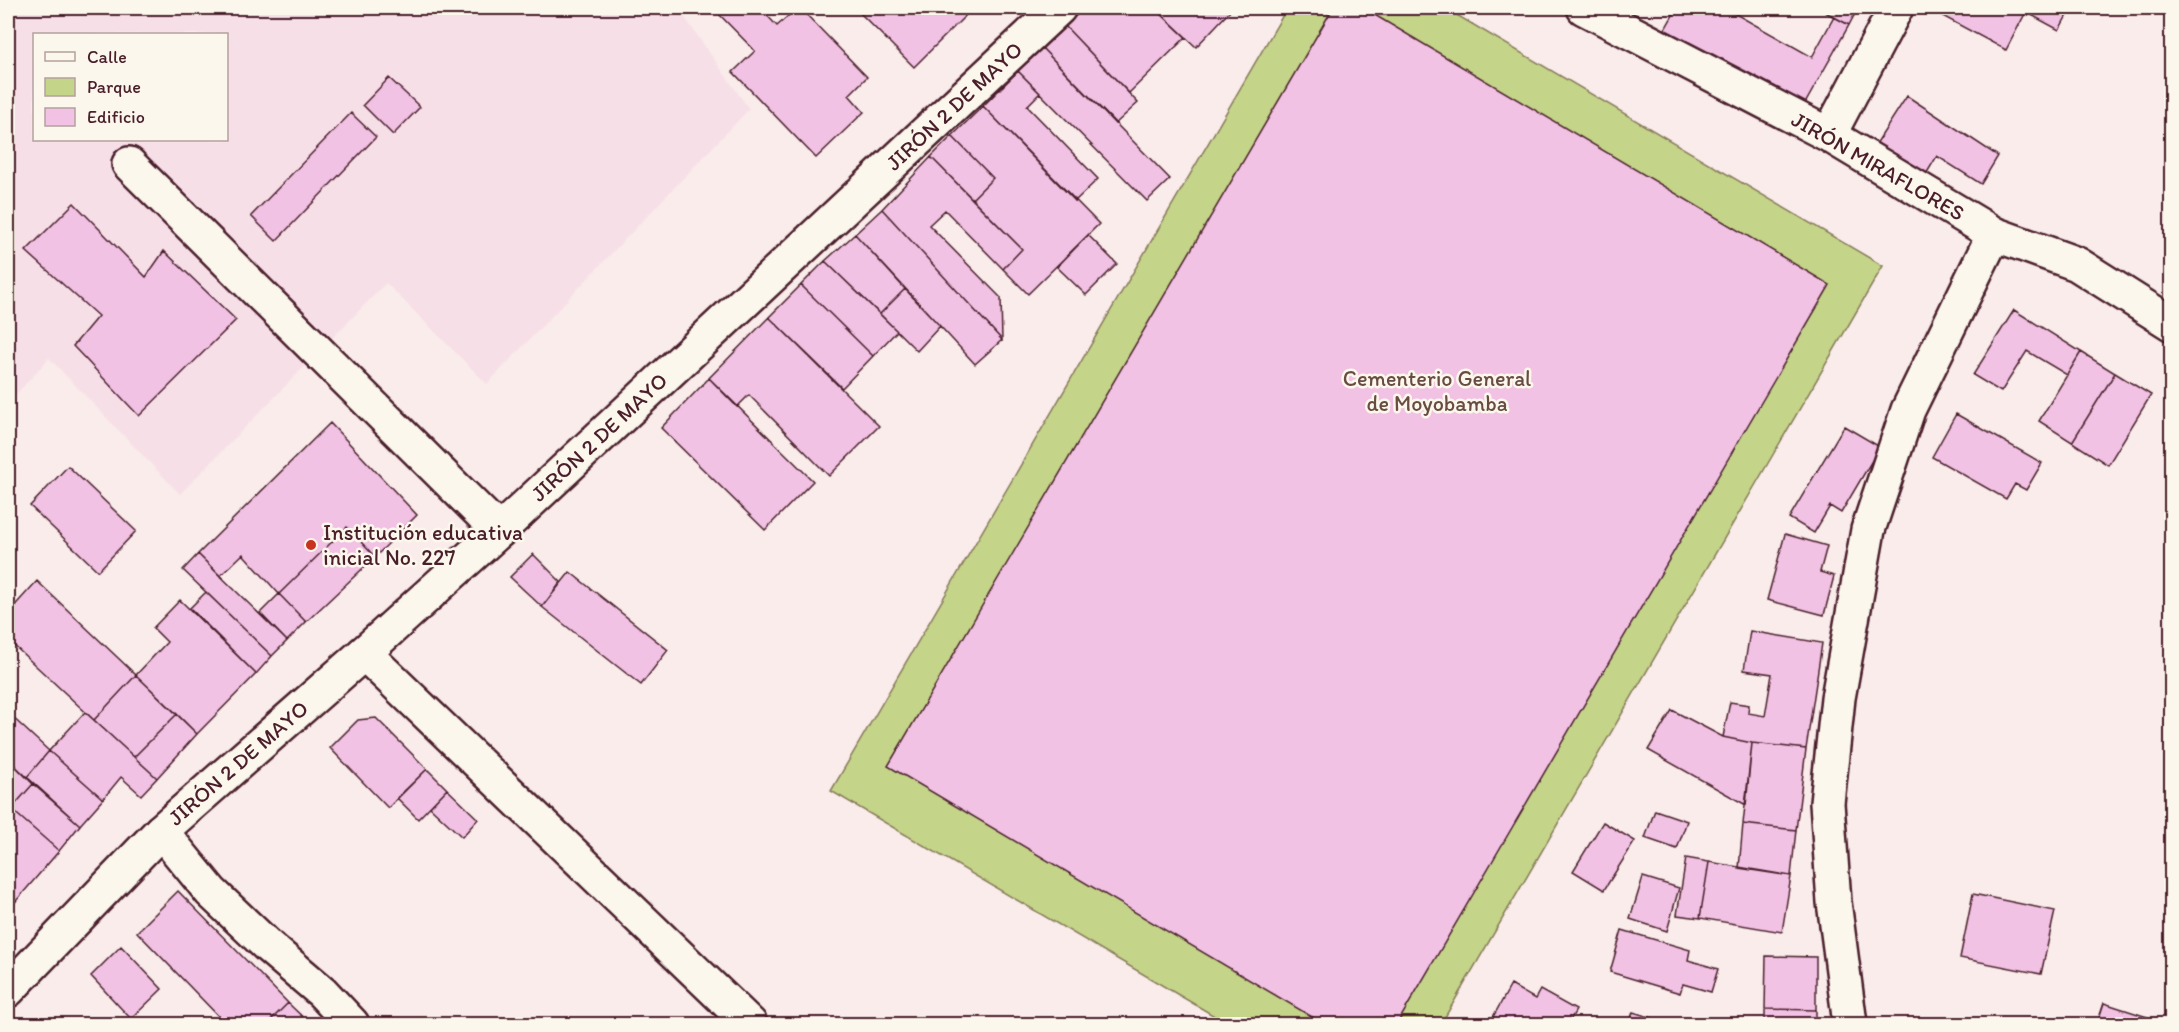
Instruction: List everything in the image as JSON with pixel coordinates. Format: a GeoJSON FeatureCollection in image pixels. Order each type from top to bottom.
{"type":"FeatureCollection","features":[{"type":"Feature","properties":{"kind":"street","name":"JIRÓN 2 DE MAYO"},"geometry":{"type":"LineString","coordinates":[[8,990],[161,831],[499,531],[1059,8]]}},
{"type":"Feature","properties":{"kind":"street","name":"JIRÓN MIRAFLORES"},"geometry":{"type":"LineString","coordinates":[[1584,8],[1829,135],[1994,234],[2078,264],[2172,324]]}},
{"type":"Feature","properties":{"kind":"street"},"geometry":{"type":"LineString","coordinates":[[1829,135],[1896,8]]}},
{"type":"Feature","properties":{"kind":"street"},"geometry":{"type":"LineString","coordinates":[[129,164],[499,531]]}},
{"type":"Feature","properties":{"kind":"street"},"geometry":{"type":"LineString","coordinates":[[1850,1024],[1834,903],[1827,803],[1838,698],[1866,542],[1908,410],[1994,234]]}},
{"type":"Feature","properties":{"kind":"street"},"geometry":{"type":"LineString","coordinates":[[364,653],[750,1024]]}},
{"type":"Feature","properties":{"kind":"street"},"geometry":{"type":"LineString","coordinates":[[161,831],[212,892],[268,946],[322,992],[352,1024]]}},
{"type":"Feature","properties":{"kind":"shaded area"},"geometry":{"type":"Polygon","coordinates":[[[8,8],[678,8],[749,109],[487,384],[386,283],[180,494],[49,358],[8,403],[8,8]]]}},
{"type":"Feature","properties":{"kind":"green space","name":"Cementerio General de Moyobamba"},"geometry":{"type":"Polygon","coordinates":[[[1287,8],[1445,8],[1883,266],[1441,1024],[1228,1024],[831,791],[1287,8]]]}},
{"type":"Feature","properties":{"kind":"building"},"geometry":{"type":"Polygon","coordinates":[[[713,8],[760,8],[777,26],[797,8],[800,8],[867,77],[849,95],[864,112],[816,158],[733,72],[755,51],[713,8]]]}},
{"type":"Feature","properties":{"kind":"building"},"geometry":{"type":"Polygon","coordinates":[[[855,8],[973,8],[914,67],[855,8]]]}},
{"type":"Feature","properties":{"kind":"building"},"geometry":{"type":"Polygon","coordinates":[[[1084,8],[1155,8],[1186,37],[1129,93],[1065,26],[1084,8]]]}},
{"type":"Feature","properties":{"kind":"building"},"geometry":{"type":"Polygon","coordinates":[[[1165,8],[1227,8],[1230,11],[1196,47],[1160,13],[1165,8]]]}},
{"type":"Feature","properties":{"kind":"building","name":"Cementerio General de Moyobamba"},"geometry":{"type":"Polygon","coordinates":[[[1333,8],[1363,8],[1830,285],[1397,1024],[1324,1024],[888,766],[1333,8]]]}},
{"type":"Feature","properties":{"kind":"building"},"geometry":{"type":"Polygon","coordinates":[[[1677,8],[1725,8],[1812,57],[1834,17],[1849,25],[1802,109],[1664,31],[1677,8]]]}},
{"type":"Feature","properties":{"kind":"building"},"geometry":{"type":"Polygon","coordinates":[[[1818,8],[1858,8],[1849,25],[1818,8]]]}},
{"type":"Feature","properties":{"kind":"building"},"geometry":{"type":"Polygon","coordinates":[[[1937,8],[2071,8],[2059,30],[2026,12],[2006,50],[1935,12],[1937,8]]]}},
{"type":"Feature","properties":{"kind":"building"},"geometry":{"type":"Polygon","coordinates":[[[1065,26],[1138,103],[1115,124],[1042,48],[1065,26]]]}},
{"type":"Feature","properties":{"kind":"building"},"geometry":{"type":"Polygon","coordinates":[[[1042,48],[1170,179],[1147,201],[1018,71],[1042,48]]]}},
{"type":"Feature","properties":{"kind":"building"},"geometry":{"type":"Polygon","coordinates":[[[1018,71],[1040,93],[1027,106],[1098,179],[1075,201],[983,106],[1018,71]]]}},
{"type":"Feature","properties":{"kind":"building"},"geometry":{"type":"Polygon","coordinates":[[[389,78],[420,107],[393,135],[363,105],[389,78]]]}},
{"type":"Feature","properties":{"kind":"building"},"geometry":{"type":"Polygon","coordinates":[[[1907,96],[1998,156],[1981,184],[1937,156],[1925,176],[1876,144],[1907,96]]]}},
{"type":"Feature","properties":{"kind":"building"},"geometry":{"type":"Polygon","coordinates":[[[983,106],[1099,224],[1028,294],[1003,269],[1022,249],[972,199],[993,178],[952,136],[983,106]]]}},
{"type":"Feature","properties":{"kind":"building"},"geometry":{"type":"Polygon","coordinates":[[[351,113],[376,137],[276,241],[251,216],[351,113]]]}},
{"type":"Feature","properties":{"kind":"building"},"geometry":{"type":"Polygon","coordinates":[[[952,136],[993,178],[972,199],[931,157],[952,136]]]}},
{"type":"Feature","properties":{"kind":"building"},"geometry":{"type":"Polygon","coordinates":[[[931,157],[1022,249],[1003,269],[945,210],[929,225],[1001,298],[1002,340],[882,209],[931,157]]]}},
{"type":"Feature","properties":{"kind":"building"},"geometry":{"type":"Polygon","coordinates":[[[74,203],[146,277],[164,251],[236,320],[139,416],[73,346],[98,316],[26,251],[74,203]]]}},
{"type":"Feature","properties":{"kind":"building"},"geometry":{"type":"Polygon","coordinates":[[[882,209],[1002,340],[975,364],[855,234],[882,209]]]}},
{"type":"Feature","properties":{"kind":"building"},"geometry":{"type":"Polygon","coordinates":[[[855,234],[905,289],[880,314],[825,261],[855,234]]]}},
{"type":"Feature","properties":{"kind":"building"},"geometry":{"type":"Polygon","coordinates":[[[1088,235],[1117,264],[1086,295],[1057,267],[1088,235]]]}},
{"type":"Feature","properties":{"kind":"building"},"geometry":{"type":"Polygon","coordinates":[[[825,261],[897,331],[873,356],[801,285],[825,261]]]}},
{"type":"Feature","properties":{"kind":"building"},"geometry":{"type":"Polygon","coordinates":[[[801,285],[873,356],[842,388],[769,317],[801,285]]]}},
{"type":"Feature","properties":{"kind":"building"},"geometry":{"type":"Polygon","coordinates":[[[905,289],[940,326],[917,351],[880,314],[905,289]]]}},
{"type":"Feature","properties":{"kind":"building"},"geometry":{"type":"Polygon","coordinates":[[[2014,310],[2081,352],[2067,375],[2027,351],[2001,392],[1973,375],[2014,310]]]}},
{"type":"Feature","properties":{"kind":"building"},"geometry":{"type":"Polygon","coordinates":[[[769,317],[879,426],[829,476],[749,395],[737,407],[709,378],[769,317]]]}},
{"type":"Feature","properties":{"kind":"building"},"geometry":{"type":"Polygon","coordinates":[[[2081,352],[2115,373],[2072,442],[2039,421],[2081,352]]]}},
{"type":"Feature","properties":{"kind":"building"},"geometry":{"type":"Polygon","coordinates":[[[2115,373],[2151,395],[2108,465],[2072,442],[2115,373]]]}},
{"type":"Feature","properties":{"kind":"building"},"geometry":{"type":"Polygon","coordinates":[[[709,378],[813,481],[765,530],[661,428],[709,378]]]}},
{"type":"Feature","properties":{"kind":"building"},"geometry":{"type":"Polygon","coordinates":[[[1956,414],[2042,463],[2026,490],[2015,484],[2006,499],[1932,457],[1956,414]]]}},
{"type":"Feature","properties":{"kind":"building"},"geometry":{"type":"Polygon","coordinates":[[[330,423],[417,515],[375,557],[347,527],[279,594],[243,554],[220,576],[198,554],[330,423]]]}},
{"type":"Feature","properties":{"kind":"building"},"geometry":{"type":"Polygon","coordinates":[[[1844,426],[1880,447],[1841,513],[1830,506],[1814,533],[1789,518],[1844,426]]]}},
{"type":"Feature","properties":{"kind":"building"},"geometry":{"type":"Polygon","coordinates":[[[68,466],[136,531],[98,571],[30,506],[68,466]]]}},
{"type":"Feature","properties":{"kind":"building"},"geometry":{"type":"Polygon","coordinates":[[[347,527],[375,557],[306,622],[279,594],[347,527]]]}},
{"type":"Feature","properties":{"kind":"building"},"geometry":{"type":"Polygon","coordinates":[[[1785,534],[1827,546],[1820,572],[1834,576],[1824,615],[1767,600],[1785,534]]]}},
{"type":"Feature","properties":{"kind":"building"},"geometry":{"type":"Polygon","coordinates":[[[198,554],[287,641],[272,656],[183,570],[198,554]]]}},
{"type":"Feature","properties":{"kind":"building"},"geometry":{"type":"Polygon","coordinates":[[[533,554],[561,582],[542,607],[510,577],[533,554]]]}},
{"type":"Feature","properties":{"kind":"building"},"geometry":{"type":"Polygon","coordinates":[[[570,572],[668,650],[641,685],[542,607],[570,572]]]}},
{"type":"Feature","properties":{"kind":"building"},"geometry":{"type":"Polygon","coordinates":[[[37,581],[136,675],[94,720],[8,640],[8,613],[37,581]]]}},
{"type":"Feature","properties":{"kind":"building"},"geometry":{"type":"Polygon","coordinates":[[[206,592],[272,656],[256,674],[190,608],[206,592]]]}},
{"type":"Feature","properties":{"kind":"building"},"geometry":{"type":"Polygon","coordinates":[[[279,594],[306,622],[287,641],[260,613],[279,594]]]}},
{"type":"Feature","properties":{"kind":"building"},"geometry":{"type":"Polygon","coordinates":[[[180,600],[256,674],[197,734],[136,675],[167,642],[153,628],[180,600]]]}},
{"type":"Feature","properties":{"kind":"building"},"geometry":{"type":"Polygon","coordinates":[[[1750,631],[1822,643],[1806,749],[1723,737],[1730,702],[1749,705],[1748,713],[1765,716],[1772,674],[1744,670],[1750,631]]]}},
{"type":"Feature","properties":{"kind":"building"},"geometry":{"type":"Polygon","coordinates":[[[136,675],[177,714],[134,757],[94,720],[136,675]]]}},
{"type":"Feature","properties":{"kind":"building"},"geometry":{"type":"Polygon","coordinates":[[[1672,710],[1723,737],[1752,743],[1746,805],[1648,750],[1672,710]]]}},
{"type":"Feature","properties":{"kind":"building"},"geometry":{"type":"Polygon","coordinates":[[[85,712],[157,778],[141,795],[121,777],[103,799],[49,751],[85,712]]]}},
{"type":"Feature","properties":{"kind":"building"},"geometry":{"type":"Polygon","coordinates":[[[8,713],[49,751],[27,777],[8,759],[8,713]]]}},
{"type":"Feature","properties":{"kind":"building"},"geometry":{"type":"Polygon","coordinates":[[[177,714],[197,734],[157,778],[134,757],[177,714]]]}},
{"type":"Feature","properties":{"kind":"building"},"geometry":{"type":"Polygon","coordinates":[[[376,718],[427,769],[388,808],[330,748],[358,720],[376,718]]]}},
{"type":"Feature","properties":{"kind":"building"},"geometry":{"type":"Polygon","coordinates":[[[1752,743],[1806,749],[1796,830],[1743,824],[1752,743]]]}},
{"type":"Feature","properties":{"kind":"building"},"geometry":{"type":"Polygon","coordinates":[[[49,751],[103,799],[80,825],[27,777],[49,751]]]}},
{"type":"Feature","properties":{"kind":"building"},"geometry":{"type":"Polygon","coordinates":[[[8,759],[33,784],[11,809],[8,806],[8,759]]]}},
{"type":"Feature","properties":{"kind":"building"},"geometry":{"type":"Polygon","coordinates":[[[427,769],[447,789],[418,819],[397,798],[427,769]]]}},
{"type":"Feature","properties":{"kind":"building"},"geometry":{"type":"Polygon","coordinates":[[[33,784],[80,825],[59,851],[11,809],[33,784]]]}},
{"type":"Feature","properties":{"kind":"building"},"geometry":{"type":"Polygon","coordinates":[[[447,789],[478,819],[462,837],[430,807],[447,789]]]}},
{"type":"Feature","properties":{"kind":"building"},"geometry":{"type":"Polygon","coordinates":[[[11,809],[59,851],[16,901],[8,894],[8,813],[11,809]]]}},
{"type":"Feature","properties":{"kind":"building"},"geometry":{"type":"Polygon","coordinates":[[[1655,810],[1687,821],[1677,849],[1645,838],[1655,810]]]}},
{"type":"Feature","properties":{"kind":"building"},"geometry":{"type":"Polygon","coordinates":[[[1603,822],[1635,841],[1604,890],[1573,871],[1603,822]]]}},
{"type":"Feature","properties":{"kind":"building"},"geometry":{"type":"Polygon","coordinates":[[[1743,824],[1796,830],[1791,876],[1739,868],[1743,824]]]}},
{"type":"Feature","properties":{"kind":"building"},"geometry":{"type":"Polygon","coordinates":[[[1686,858],[1709,862],[1700,918],[1677,915],[1686,858]]]}},
{"type":"Feature","properties":{"kind":"building"},"geometry":{"type":"Polygon","coordinates":[[[1709,862],[1791,876],[1782,932],[1700,918],[1709,862]]]}},
{"type":"Feature","properties":{"kind":"building"},"geometry":{"type":"Polygon","coordinates":[[[1643,877],[1679,888],[1667,931],[1630,919],[1643,877]]]}},
{"type":"Feature","properties":{"kind":"building"},"geometry":{"type":"Polygon","coordinates":[[[178,891],[288,1003],[267,1024],[226,1024],[137,932],[178,891]]]}},
{"type":"Feature","properties":{"kind":"building"},"geometry":{"type":"Polygon","coordinates":[[[8,894],[16,901],[8,910],[8,894]]]}},
{"type":"Feature","properties":{"kind":"building"},"geometry":{"type":"Polygon","coordinates":[[[1973,894],[2055,911],[2041,974],[1960,958],[1973,894]]]}},
{"type":"Feature","properties":{"kind":"building"},"geometry":{"type":"Polygon","coordinates":[[[1622,930],[1690,950],[1688,960],[1718,969],[1711,992],[1683,984],[1680,993],[1610,972],[1622,930]]]}},
{"type":"Feature","properties":{"kind":"building"},"geometry":{"type":"Polygon","coordinates":[[[121,946],[162,989],[131,1019],[91,976],[121,946]]]}},
{"type":"Feature","properties":{"kind":"building"},"geometry":{"type":"Polygon","coordinates":[[[1766,956],[1816,957],[1816,1010],[1765,1009],[1766,956]]]}},
{"type":"Feature","properties":{"kind":"building"},"geometry":{"type":"Polygon","coordinates":[[[1511,985],[1535,999],[1540,990],[1576,1010],[1568,1024],[1559,1019],[1557,1024],[1507,1024],[1493,1017],[1511,985]]]}},
{"type":"Feature","properties":{"kind":"building"},"geometry":{"type":"Polygon","coordinates":[[[288,1003],[310,1024],[267,1024],[288,1003]]]}},
{"type":"Feature","properties":{"kind":"building"},"geometry":{"type":"Polygon","coordinates":[[[2104,1003],[2166,1023],[2166,1024],[2097,1024],[2104,1003]]]}},
{"type":"Feature","properties":{"kind":"building"},"geometry":{"type":"Polygon","coordinates":[[[1765,1009],[1816,1010],[1816,1024],[1765,1024],[1765,1009]]]}},
{"type":"Feature","properties":{"kind":"building"},"geometry":{"type":"Polygon","coordinates":[[[1633,1012],[1672,1024],[1629,1024],[1633,1012]]]}},
{"type":"Feature","properties":{"kind":"place","name":"Institución educativa inicial No. 227"},"geometry":{"type":"Point","coordinates":[311,545]}}]}
